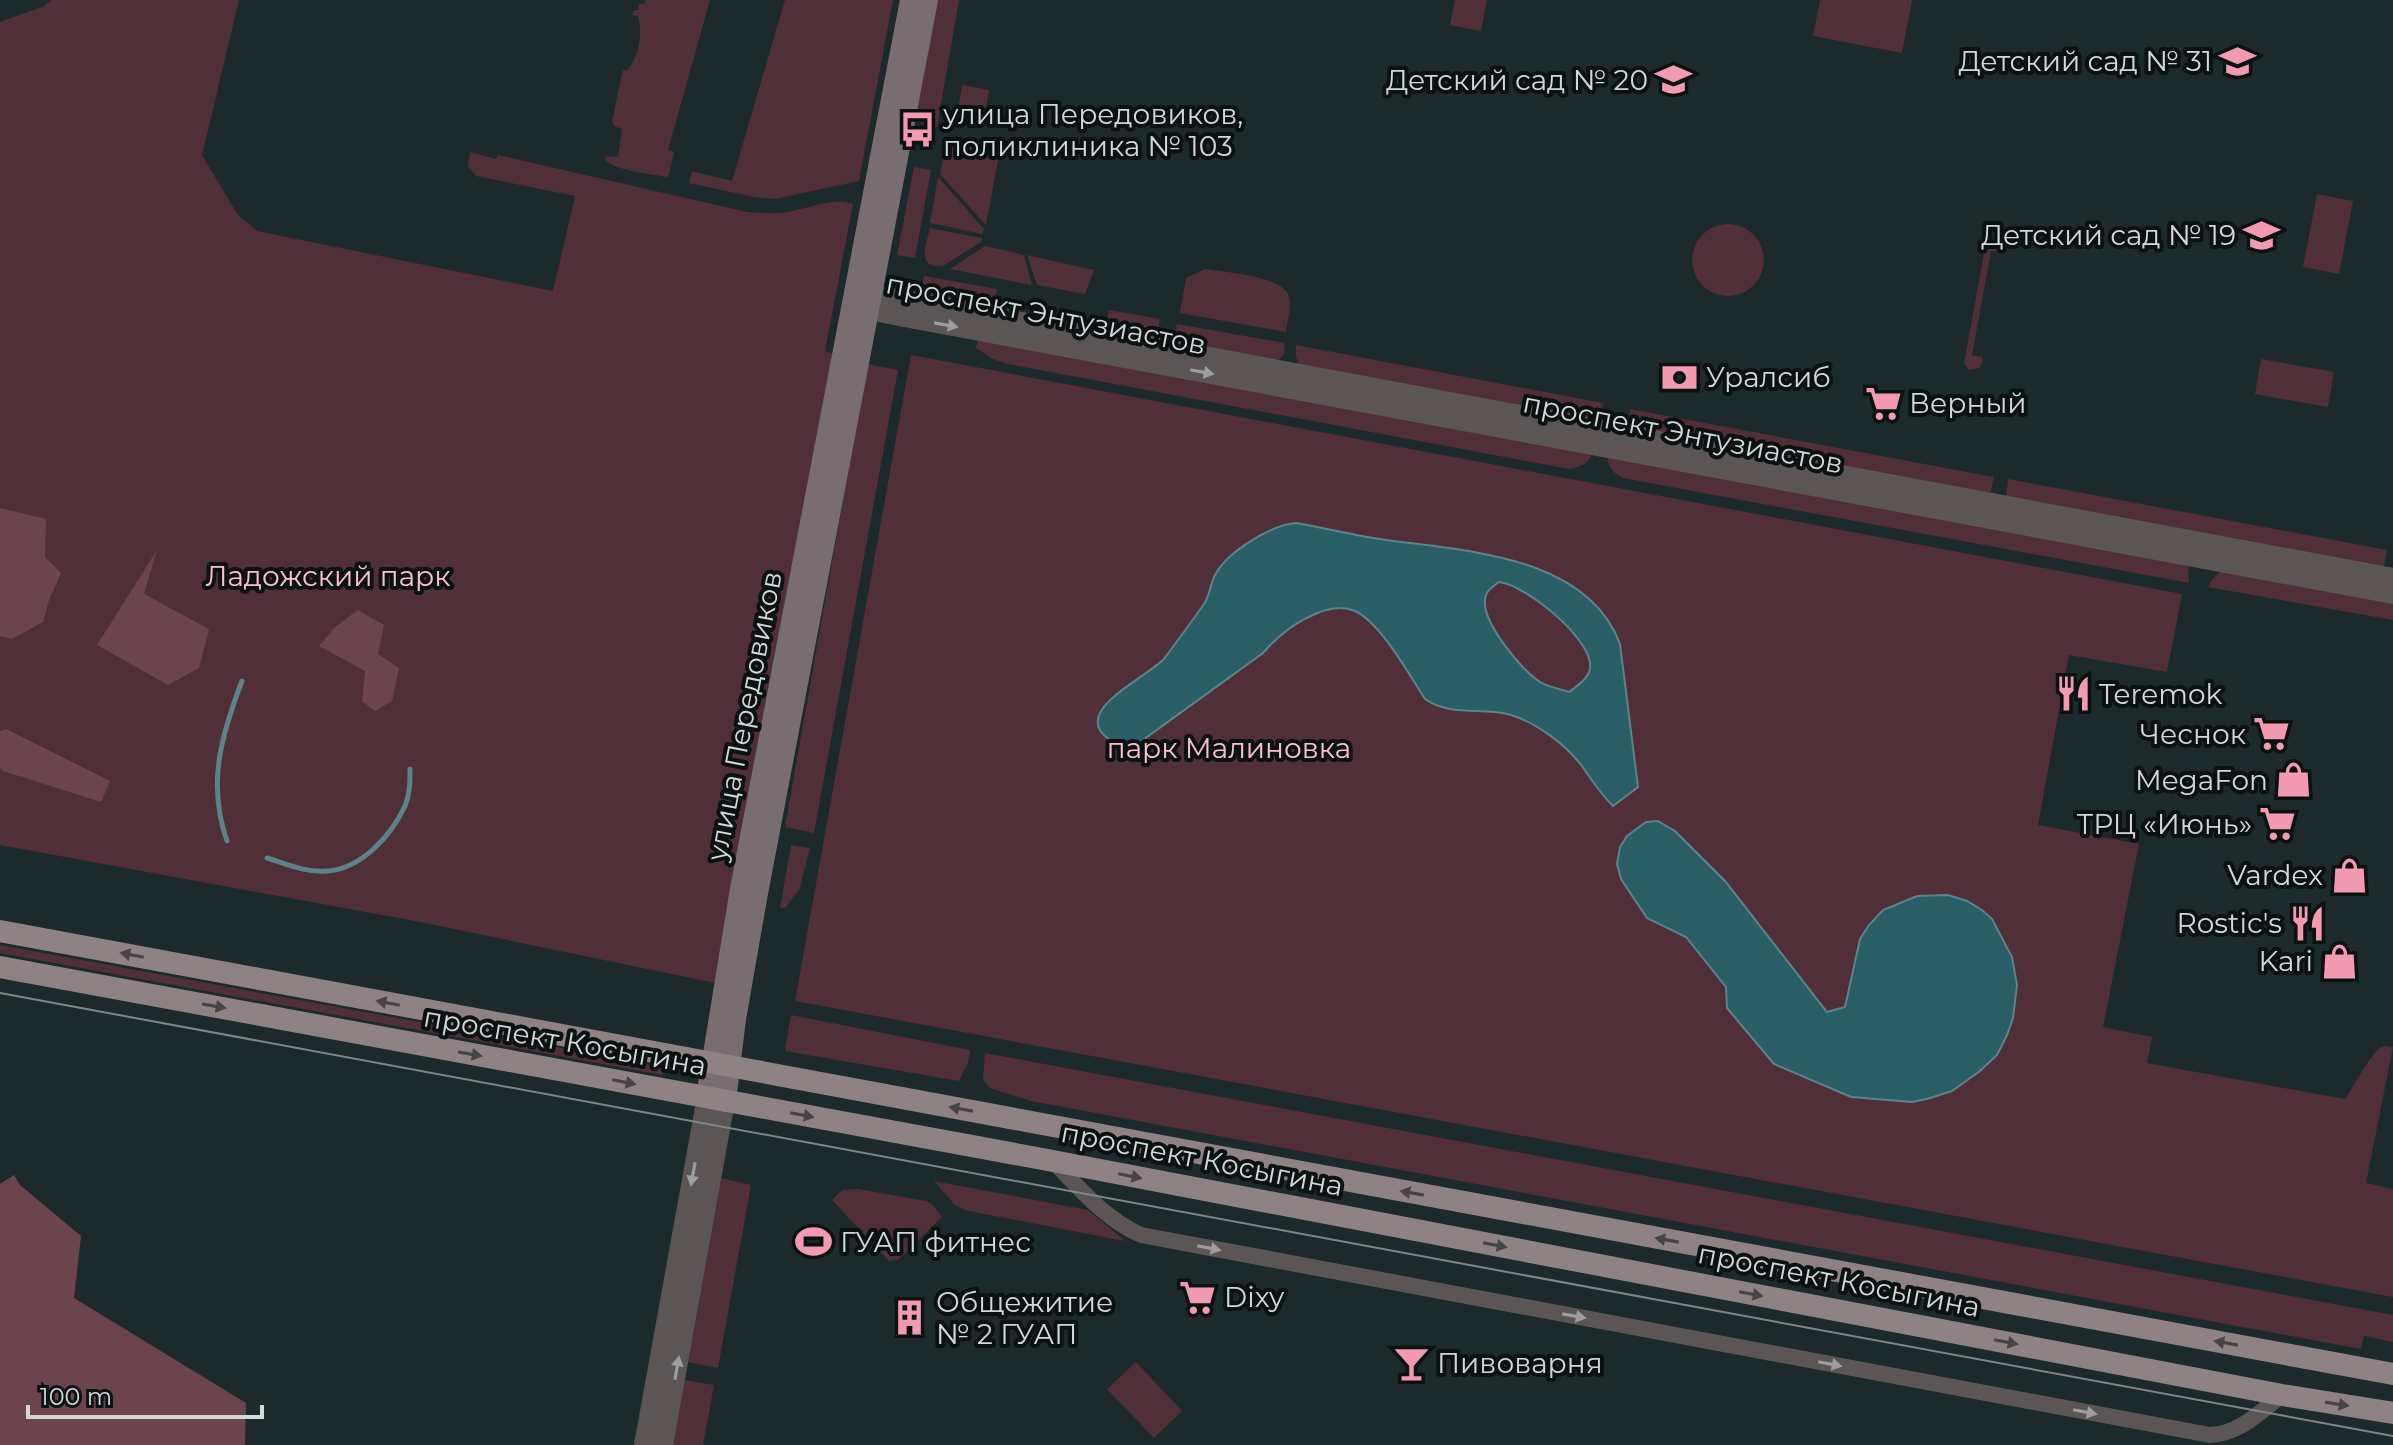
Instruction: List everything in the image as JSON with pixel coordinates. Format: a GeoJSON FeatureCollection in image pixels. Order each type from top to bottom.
{"type":"FeatureCollection","features":[{"type":"Feature","properties":{"kind":"main road","name":"улица Передовиков"},"geometry":{"type":"LineString","coordinates":[[865,302],[911,0]]}},
{"type":"Feature","properties":{"kind":"main road","name":"улица Передовиков"},"geometry":{"type":"LineString","coordinates":[[716,1099],[741,889],[927,0]]}},
{"type":"Feature","properties":{"kind":"main road","name":"проспект Косыгина"},"geometry":{"type":"LineString","coordinates":[[0,931],[2393,1374]]}},
{"type":"Feature","properties":{"kind":"main road","name":"проспект Косыгина"},"geometry":{"type":"LineString","coordinates":[[0,967],[1053,1161],[2282,1395],[2393,1413]]}},
{"type":"Feature","properties":{"kind":"street","name":"проспект Энтузиастов"},"geometry":{"type":"LineString","coordinates":[[865,302],[2393,578]]}},
{"type":"Feature","properties":{"kind":"street","name":"проспект Энтузиастов"},"geometry":{"type":"LineString","coordinates":[[865,302],[2393,594]]}},
{"type":"Feature","properties":{"kind":"street","name":"улица Передовиков"},"geometry":{"type":"LineString","coordinates":[[644,1445],[716,1099]]}},
{"type":"Feature","properties":{"kind":"street","name":"улица Передовиков"},"geometry":{"type":"LineString","coordinates":[[663,1445],[716,1099]]}},
{"type":"Feature","properties":{"kind":"street"},"geometry":{"type":"LineString","coordinates":[[1053,1161],[1116,1221],[1141,1235],[2210,1435],[2234,1431],[2282,1395]]}},
{"type":"Feature","properties":{"kind":"green space","name":"Ладожский парк"},"geometry":{"type":"Polygon","coordinates":[[[52,0],[239,0],[202,155],[238,215],[257,231],[553,291],[575,196],[476,176],[468,166],[470,152],[496,159],[498,155],[747,212],[782,213],[820,204],[853,204],[825,351],[834,354],[720,984],[415,921],[0,845],[0,22],[44,6],[52,0]]]}},
{"type":"Feature","properties":{"kind":"green space"},"geometry":{"type":"Polygon","coordinates":[[[645,0],[710,0],[668,150],[674,152],[668,177],[626,169],[605,160],[606,156],[618,157],[622,129],[612,122],[623,69],[627,71],[631,65],[639,45],[638,16],[632,15],[639,4],[645,4],[645,0]]]}},
{"type":"Feature","properties":{"kind":"green space"},"geometry":{"type":"Polygon","coordinates":[[[785,0],[893,0],[859,181],[775,199],[689,183],[692,171],[732,181],[785,0]]]}},
{"type":"Feature","properties":{"kind":"green space"},"geometry":{"type":"Polygon","coordinates":[[[935,0],[959,0],[937,127],[921,123],[922,116],[913,114],[935,0]]]}},
{"type":"Feature","properties":{"kind":"green space"},"geometry":{"type":"Polygon","coordinates":[[[1455,0],[1487,0],[1481,31],[1450,25],[1455,0]]]}},
{"type":"Feature","properties":{"kind":"green space"},"geometry":{"type":"Polygon","coordinates":[[[1820,0],[1912,0],[1902,53],[1813,36],[1820,0]]]}},
{"type":"Feature","properties":{"kind":"green space"},"geometry":{"type":"Polygon","coordinates":[[[962,85],[989,90],[983,122],[957,117],[962,85]]]}},
{"type":"Feature","properties":{"kind":"green space"},"geometry":{"type":"Polygon","coordinates":[[[954,143],[996,151],[999,155],[986,225],[940,174],[944,151],[954,143]]]}},
{"type":"Feature","properties":{"kind":"green space"},"geometry":{"type":"Polygon","coordinates":[[[914,167],[931,170],[915,258],[897,255],[914,167]]]}},
{"type":"Feature","properties":{"kind":"green space"},"geometry":{"type":"Polygon","coordinates":[[[938,177],[984,229],[982,234],[930,223],[938,177]]]}},
{"type":"Feature","properties":{"kind":"green space"},"geometry":{"type":"Polygon","coordinates":[[[2317,194],[2353,201],[2339,274],[2303,267],[2317,194]]]}},
{"type":"Feature","properties":{"kind":"green space"},"geometry":{"type":"Polygon","coordinates":[[[1728,224],[1748,230],[1758,240],[1764,260],[1758,280],[1748,290],[1728,296],[1708,290],[1698,280],[1692,260],[1698,240],[1708,230],[1728,224]]]}},
{"type":"Feature","properties":{"kind":"green space"},"geometry":{"type":"Polygon","coordinates":[[[930,228],[982,238],[981,242],[943,266],[934,266],[924,254],[930,228]]]}},
{"type":"Feature","properties":{"kind":"green space"},"geometry":{"type":"Polygon","coordinates":[[[1991,242],[2001,246],[2003,251],[1991,251],[1972,355],[1983,360],[1979,368],[1969,370],[1964,363],[1985,249],[1991,242]]]}},
{"type":"Feature","properties":{"kind":"green space"},"geometry":{"type":"Polygon","coordinates":[[[985,246],[1024,255],[1032,285],[950,269],[985,246]]]}},
{"type":"Feature","properties":{"kind":"green space"},"geometry":{"type":"Polygon","coordinates":[[[1027,255],[1094,270],[1085,294],[1037,285],[1027,255]]]}},
{"type":"Feature","properties":{"kind":"green space"},"geometry":{"type":"Polygon","coordinates":[[[1205,269],[1251,276],[1283,288],[1290,302],[1286,332],[1180,313],[1186,278],[1205,269]]]}},
{"type":"Feature","properties":{"kind":"green space"},"geometry":{"type":"Polygon","coordinates":[[[924,276],[997,289],[994,307],[921,293],[924,276]]]}},
{"type":"Feature","properties":{"kind":"green space"},"geometry":{"type":"Polygon","coordinates":[[[1109,310],[1160,319],[1158,332],[1155,337],[1106,328],[1109,310]]]}},
{"type":"Feature","properties":{"kind":"green space"},"geometry":{"type":"Polygon","coordinates":[[[1177,324],[1285,343],[1284,354],[1278,361],[1173,341],[1177,324]]]}},
{"type":"Feature","properties":{"kind":"green space"},"geometry":{"type":"Polygon","coordinates":[[[978,339],[1592,454],[1586,463],[1569,469],[1008,364],[976,348],[978,339]]]}},
{"type":"Feature","properties":{"kind":"green space"},"geometry":{"type":"Polygon","coordinates":[[[1296,345],[1603,403],[1598,421],[1299,365],[1296,345]]]}},
{"type":"Feature","properties":{"kind":"green space","name":"парк Малиновка"},"geometry":{"type":"Polygon","coordinates":[[[911,355],[2182,594],[2167,672],[2069,655],[2038,825],[2139,844],[2103,1027],[2152,1037],[2147,1063],[2345,1099],[2376,1051],[2383,1046],[2393,1047],[2366,1183],[2393,1189],[2393,1297],[795,1001],[911,355]]]}},
{"type":"Feature","properties":{"kind":"green space"},"geometry":{"type":"Polygon","coordinates":[[[2261,359],[2334,372],[2328,407],[2255,394],[2261,359]]]}},
{"type":"Feature","properties":{"kind":"green space"},"geometry":{"type":"Polygon","coordinates":[[[867,364],[898,370],[814,833],[785,827],[867,364]]]}},
{"type":"Feature","properties":{"kind":"green space"},"geometry":{"type":"Polygon","coordinates":[[[1630,409],[1994,477],[1990,494],[1628,427],[1630,409]]]}},
{"type":"Feature","properties":{"kind":"green space"},"geometry":{"type":"Polygon","coordinates":[[[1607,457],[2188,564],[2189,583],[1623,478],[1612,470],[1607,457]]]}},
{"type":"Feature","properties":{"kind":"green space"},"geometry":{"type":"Polygon","coordinates":[[[2008,479],[2387,550],[2384,567],[2006,497],[2008,479]]]}},
{"type":"Feature","properties":{"kind":"green space"},"geometry":{"type":"Polygon","coordinates":[[[2222,570],[2393,603],[2393,620],[2208,587],[2222,570]]]}},
{"type":"Feature","properties":{"kind":"green space"},"geometry":{"type":"Polygon","coordinates":[[[791,845],[810,848],[800,888],[785,908],[780,908],[791,845]]]}},
{"type":"Feature","properties":{"kind":"green space"},"geometry":{"type":"Polygon","coordinates":[[[0,945],[664,1067],[662,1075],[0,953],[0,945]]]}},
{"type":"Feature","properties":{"kind":"green space"},"geometry":{"type":"Polygon","coordinates":[[[791,1015],[970,1050],[968,1063],[959,1081],[785,1051],[791,1015]]]}},
{"type":"Feature","properties":{"kind":"green space"},"geometry":{"type":"Polygon","coordinates":[[[985,1053],[2393,1315],[2393,1342],[2364,1336],[2361,1349],[1031,1101],[990,1088],[983,1079],[985,1053]]]}},
{"type":"Feature","properties":{"kind":"green space"},"geometry":{"type":"Polygon","coordinates":[[[721,1178],[751,1185],[718,1368],[688,1362],[721,1178]]]}},
{"type":"Feature","properties":{"kind":"green space"},"geometry":{"type":"Polygon","coordinates":[[[934,1181],[1088,1210],[1125,1241],[964,1210],[955,1205],[934,1181]]]}},
{"type":"Feature","properties":{"kind":"green space"},"geometry":{"type":"Polygon","coordinates":[[[858,1189],[926,1201],[942,1217],[899,1259],[889,1261],[832,1200],[842,1190],[858,1189]]]}},
{"type":"Feature","properties":{"kind":"green space"},"geometry":{"type":"Polygon","coordinates":[[[1136,1362],[1182,1411],[1154,1438],[1107,1389],[1136,1362]]]}},
{"type":"Feature","properties":{"kind":"green space"},"geometry":{"type":"Polygon","coordinates":[[[684,1380],[714,1385],[703,1445],[672,1445],[684,1380]]]}},
{"type":"Feature","properties":{"kind":"shaded area"},"geometry":{"type":"Polygon","coordinates":[[[0,508],[46,519],[45,557],[61,573],[43,622],[12,639],[0,636],[0,508]]]}},
{"type":"Feature","properties":{"kind":"shaded area"},"geometry":{"type":"Polygon","coordinates":[[[157,550],[144,594],[209,629],[199,668],[168,685],[97,645],[157,550]]]}},
{"type":"Feature","properties":{"kind":"shaded area"},"geometry":{"type":"Polygon","coordinates":[[[358,610],[384,625],[378,654],[399,668],[392,701],[375,711],[362,701],[365,671],[319,646],[335,627],[358,610]]]}},
{"type":"Feature","properties":{"kind":"shaded area"},"geometry":{"type":"Polygon","coordinates":[[[6,729],[110,781],[101,802],[3,771],[0,768],[0,731],[6,729]]]}},
{"type":"Feature","properties":{"kind":"shaded area"},"geometry":{"type":"Polygon","coordinates":[[[14,1175],[20,1185],[81,1236],[74,1298],[246,1403],[245,1445],[0,1445],[0,1184],[14,1175]]]}},
{"type":"Feature","properties":{"kind":"water"},"geometry":{"type":"Polygon","coordinates":[[[1296,523],[1486,554],[1552,575],[1581,592],[1604,614],[1620,644],[1638,787],[1613,806],[1568,750],[1531,723],[1501,713],[1445,708],[1425,699],[1394,650],[1374,626],[1355,611],[1344,608],[1323,611],[1292,627],[1263,653],[1140,742],[1126,748],[1106,737],[1098,725],[1100,713],[1109,701],[1164,659],[1204,604],[1221,566],[1251,541],[1296,523]],[[1499,582],[1489,590],[1485,598],[1490,621],[1514,657],[1532,676],[1569,692],[1589,673],[1589,657],[1556,615],[1510,585],[1499,582]]]}},
{"type":"Feature","properties":{"kind":"water"},"geometry":{"type":"Polygon","coordinates":[[[1658,821],[1675,831],[1725,881],[1827,1012],[1845,1007],[1860,939],[1883,910],[1917,896],[1948,895],[1982,910],[1992,919],[2012,957],[2017,985],[2013,1018],[1997,1055],[1952,1091],[1912,1102],[1851,1097],[1774,1064],[1727,1008],[1726,987],[1686,937],[1647,918],[1621,879],[1617,864],[1620,847],[1627,836],[1646,822],[1658,821]]]}},
{"type":"Feature","properties":{"kind":"waterway"},"geometry":{"type":"LineString","coordinates":[[227,841],[221,820],[217,780],[228,721],[242,681]]}},
{"type":"Feature","properties":{"kind":"waterway"},"geometry":{"type":"LineString","coordinates":[[267,858],[312,871],[340,869],[352,864],[374,849],[392,829],[408,797],[410,769]]}},
{"type":"Feature","properties":{"kind":"tram line"},"geometry":{"type":"LineString","coordinates":[[0,993],[2393,1436]]}},
{"type":"Feature","properties":{"kind":"place","name":"Детский сад № 31"},"geometry":{"type":"Point","coordinates":[2238,61]}},
{"type":"Feature","properties":{"kind":"place","name":"Детский сад № 20"},"geometry":{"type":"Point","coordinates":[1674,80]}},
{"type":"Feature","properties":{"kind":"place","name":"улица Передовиков, поликлиника № 103"},"geometry":{"type":"Point","coordinates":[917,130]}},
{"type":"Feature","properties":{"kind":"place","name":"Детский сад № 19"},"geometry":{"type":"Point","coordinates":[2262,235]}},
{"type":"Feature","properties":{"kind":"place","name":"Уралсиб"},"geometry":{"type":"Point","coordinates":[1680,377]}},
{"type":"Feature","properties":{"kind":"place","name":"Верный"},"geometry":{"type":"Point","coordinates":[1883,403]}},
{"type":"Feature","properties":{"kind":"place","name":"Teremok"},"geometry":{"type":"Point","coordinates":[2073,694]}},
{"type":"Feature","properties":{"kind":"place","name":"Чеснок"},"geometry":{"type":"Point","coordinates":[2272,734]}},
{"type":"Feature","properties":{"kind":"place","name":"MegaFon"},"geometry":{"type":"Point","coordinates":[2294,780]}},
{"type":"Feature","properties":{"kind":"place","name":"ТРЦ «Июнь»"},"geometry":{"type":"Point","coordinates":[2278,824]}},
{"type":"Feature","properties":{"kind":"place","name":"Vardex"},"geometry":{"type":"Point","coordinates":[2349,875]}},
{"type":"Feature","properties":{"kind":"place","name":"Rostic's"},"geometry":{"type":"Point","coordinates":[2308,923]}},
{"type":"Feature","properties":{"kind":"place","name":"Kari"},"geometry":{"type":"Point","coordinates":[2339,961]}},
{"type":"Feature","properties":{"kind":"place","name":"ГУАП фитнес"},"geometry":{"type":"Point","coordinates":[814,1242]}},
{"type":"Feature","properties":{"kind":"place","name":"Dixy"},"geometry":{"type":"Point","coordinates":[1198,1297]}},
{"type":"Feature","properties":{"kind":"place","name":"Общежитие № 2 ГУАП"},"geometry":{"type":"Point","coordinates":[910,1318]}},
{"type":"Feature","properties":{"kind":"place","name":"Пивоварня"},"geometry":{"type":"Point","coordinates":[1411,1363]}}]}
